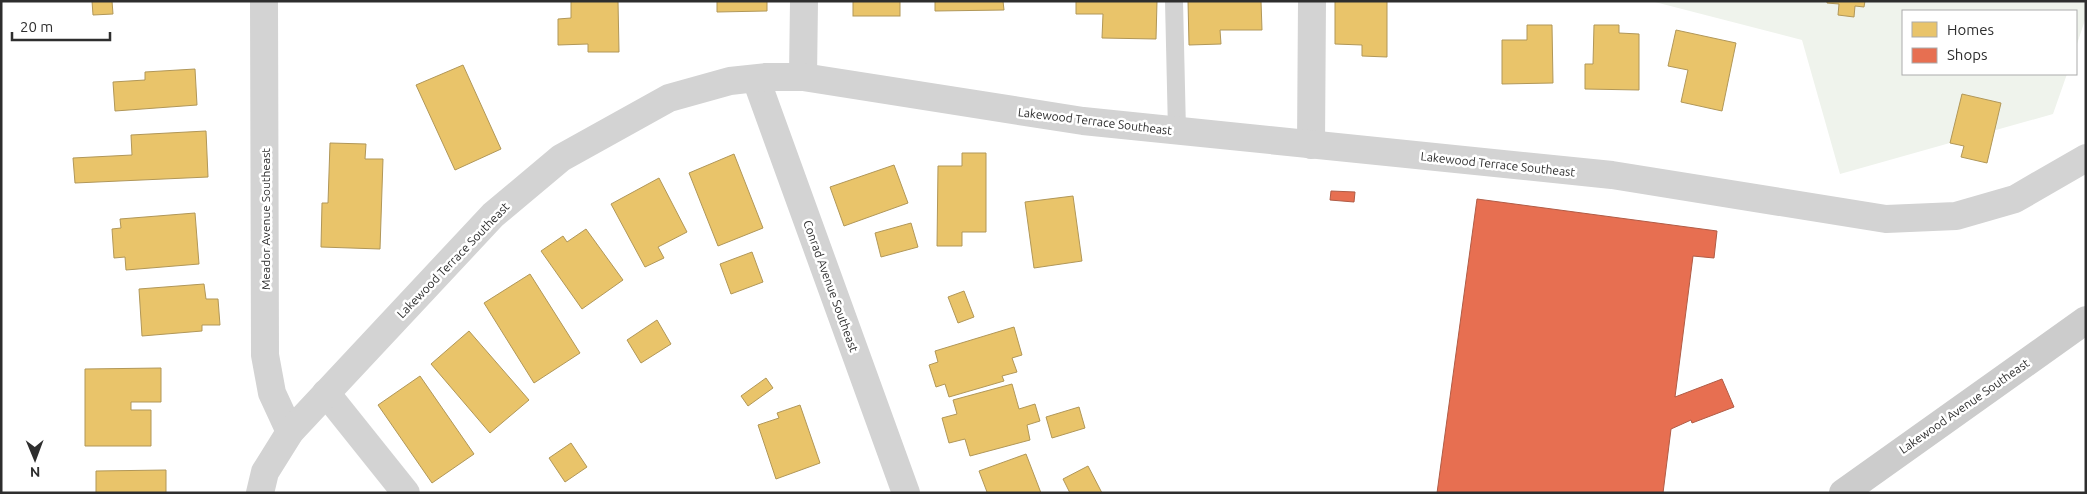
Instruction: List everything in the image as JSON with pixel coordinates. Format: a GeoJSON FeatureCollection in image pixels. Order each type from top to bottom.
{"type":"FeatureCollection","features":[{"type":"Feature","properties":{"kind":"main road","name":"Lakewood Avenue Southeast"},"geometry":{"type":"LineString","coordinates":[[1857,489],[2086,320]]}},
{"type":"Feature","properties":{"kind":"street","name":"Meador Avenue Southeast"},"geometry":{"type":"LineString","coordinates":[[264,1],[265,355],[272,393],[290,432]]}},
{"type":"Feature","properties":{"kind":"street"},"geometry":{"type":"LineString","coordinates":[[803,77],[804,1]]}},
{"type":"Feature","properties":{"kind":"street"},"geometry":{"type":"LineString","coordinates":[[1311,146],[1312,1]]}},
{"type":"Feature","properties":{"kind":"street","name":"Lakewood Terrace Southeast"},"geometry":{"type":"LineString","coordinates":[[260,493],[266,472],[290,432],[493,216],[560,158],[669,98],[730,81],[803,77],[1083,121],[1311,146],[1612,175],[1886,219],[1956,216],[2015,199],[2086,158]]}},
{"type":"Feature","properties":{"kind":"street","name":"Conrad Avenue Southeast"},"geometry":{"type":"LineString","coordinates":[[756,79],[906,493]]}},
{"type":"Feature","properties":{"kind":"street"},"geometry":{"type":"LineString","coordinates":[[326,393],[406,493]]}},
{"type":"Feature","properties":{"kind":"lane"},"geometry":{"type":"LineString","coordinates":[[1174,1],[1177,131]]}},
{"type":"Feature","properties":{"kind":"shaded area"},"geometry":{"type":"Polygon","coordinates":[[[1651,1],[2086,1],[2086,17],[2077,44],[2077,10],[1902,10],[1902,75],[2067,75],[2053,114],[1840,174],[1802,40],[1651,1]]]}},
{"type":"Feature","properties":{"kind":"building: Homes"},"geometry":{"type":"Polygon","coordinates":[[[92,1],[112,1],[113,14],[93,15],[92,1]]]}},
{"type":"Feature","properties":{"kind":"building: Homes"},"geometry":{"type":"Polygon","coordinates":[[[571,1],[618,1],[619,52],[588,52],[588,44],[558,45],[558,19],[571,18],[571,1]]]}},
{"type":"Feature","properties":{"kind":"building: Homes"},"geometry":{"type":"Polygon","coordinates":[[[717,1],[767,1],[767,11],[717,12],[717,1]]]}},
{"type":"Feature","properties":{"kind":"building: Homes"},"geometry":{"type":"Polygon","coordinates":[[[853,1],[900,1],[900,16],[853,16],[853,1]]]}},
{"type":"Feature","properties":{"kind":"building: Homes"},"geometry":{"type":"Polygon","coordinates":[[[935,1],[1003,1],[1004,10],[935,11],[935,1]]]}},
{"type":"Feature","properties":{"kind":"building: Homes"},"geometry":{"type":"Polygon","coordinates":[[[1076,1],[1157,1],[1156,39],[1102,38],[1103,14],[1076,14],[1076,1]]]}},
{"type":"Feature","properties":{"kind":"building: Homes"},"geometry":{"type":"Polygon","coordinates":[[[1188,1],[1261,1],[1262,30],[1220,30],[1221,44],[1189,45],[1188,1]]]}},
{"type":"Feature","properties":{"kind":"building: Homes"},"geometry":{"type":"Polygon","coordinates":[[[1335,1],[1387,1],[1387,57],[1362,56],[1362,45],[1335,44],[1335,1]]]}},
{"type":"Feature","properties":{"kind":"building: Homes"},"geometry":{"type":"Polygon","coordinates":[[[1827,1],[1865,1],[1864,7],[1855,6],[1854,17],[1838,15],[1839,4],[1827,3],[1827,1]]]}},
{"type":"Feature","properties":{"kind":"building: Homes"},"geometry":{"type":"Polygon","coordinates":[[[1527,25],[1552,25],[1553,83],[1502,84],[1502,40],[1527,40],[1527,25]]]}},
{"type":"Feature","properties":{"kind":"building: Homes"},"geometry":{"type":"Polygon","coordinates":[[[1594,25],[1619,25],[1619,33],[1639,34],[1639,90],[1585,89],[1585,64],[1593,64],[1594,25]]]}},
{"type":"Feature","properties":{"kind":"building: Homes"},"geometry":{"type":"Polygon","coordinates":[[[1676,30],[1736,43],[1722,111],[1681,102],[1688,70],[1668,66],[1676,30]]]}},
{"type":"Feature","properties":{"kind":"building: Homes"},"geometry":{"type":"Polygon","coordinates":[[[463,65],[501,149],[455,170],[416,85],[463,65]]]}},
{"type":"Feature","properties":{"kind":"building: Homes"},"geometry":{"type":"Polygon","coordinates":[[[195,69],[197,105],[115,111],[113,82],[145,80],[145,72],[195,69]]]}},
{"type":"Feature","properties":{"kind":"building: Homes"},"geometry":{"type":"Polygon","coordinates":[[[1962,94],[2001,103],[1987,163],[1961,157],[1964,146],[1950,143],[1962,94]]]}},
{"type":"Feature","properties":{"kind":"building: Homes"},"geometry":{"type":"Polygon","coordinates":[[[206,131],[208,177],[75,183],[73,158],[132,155],[131,135],[206,131]]]}},
{"type":"Feature","properties":{"kind":"building: Homes"},"geometry":{"type":"Polygon","coordinates":[[[330,143],[366,144],[365,159],[383,159],[380,249],[321,247],[322,203],[328,203],[330,143]]]}},
{"type":"Feature","properties":{"kind":"building: Homes"},"geometry":{"type":"Polygon","coordinates":[[[962,153],[986,153],[986,232],[962,232],[962,246],[937,246],[938,166],[962,166],[962,153]]]}},
{"type":"Feature","properties":{"kind":"building: Homes"},"geometry":{"type":"Polygon","coordinates":[[[734,154],[763,228],[718,246],[689,173],[734,154]]]}},
{"type":"Feature","properties":{"kind":"building: Homes"},"geometry":{"type":"Polygon","coordinates":[[[894,165],[908,203],[844,226],[830,187],[894,165]]]}},
{"type":"Feature","properties":{"kind":"building: Homes"},"geometry":{"type":"Polygon","coordinates":[[[659,178],[687,232],[658,247],[664,258],[645,267],[611,204],[659,178]]]}},
{"type":"Feature","properties":{"kind":"building: Homes"},"geometry":{"type":"Polygon","coordinates":[[[1073,196],[1082,261],[1034,268],[1025,202],[1073,196]]]}},
{"type":"Feature","properties":{"kind":"building: Homes"},"geometry":{"type":"Polygon","coordinates":[[[195,213],[199,264],[126,270],[125,257],[114,258],[112,229],[121,228],[120,219],[195,213]]]}},
{"type":"Feature","properties":{"kind":"building: Homes"},"geometry":{"type":"Polygon","coordinates":[[[911,223],[918,247],[881,257],[875,233],[911,223]]]}},
{"type":"Feature","properties":{"kind":"building: Homes"},"geometry":{"type":"Polygon","coordinates":[[[586,229],[623,280],[582,309],[541,251],[563,236],[567,242],[586,229]]]}},
{"type":"Feature","properties":{"kind":"building: Homes"},"geometry":{"type":"Polygon","coordinates":[[[752,252],[763,282],[731,294],[720,264],[752,252]]]}},
{"type":"Feature","properties":{"kind":"building: Homes"},"geometry":{"type":"Polygon","coordinates":[[[530,274],[580,353],[534,383],[484,303],[530,274]]]}},
{"type":"Feature","properties":{"kind":"building: Homes"},"geometry":{"type":"Polygon","coordinates":[[[204,284],[206,299],[218,299],[220,325],[202,325],[202,331],[142,336],[139,289],[204,284]]]}},
{"type":"Feature","properties":{"kind":"building: Homes"},"geometry":{"type":"Polygon","coordinates":[[[964,291],[974,317],[958,323],[948,297],[964,291]]]}},
{"type":"Feature","properties":{"kind":"building: Homes"},"geometry":{"type":"Polygon","coordinates":[[[657,320],[671,344],[641,363],[627,340],[657,320]]]}},
{"type":"Feature","properties":{"kind":"building: Homes"},"geometry":{"type":"Polygon","coordinates":[[[1014,327],[1022,355],[1012,358],[1017,372],[1002,376],[1004,381],[949,397],[945,384],[936,387],[929,365],[938,362],[935,351],[1014,327]]]}},
{"type":"Feature","properties":{"kind":"building: Homes"},"geometry":{"type":"Polygon","coordinates":[[[469,331],[529,400],[490,433],[431,364],[469,331]]]}},
{"type":"Feature","properties":{"kind":"building: Homes"},"geometry":{"type":"Polygon","coordinates":[[[161,368],[161,402],[131,402],[131,410],[151,410],[151,446],[85,446],[85,369],[161,368]]]}},
{"type":"Feature","properties":{"kind":"building: Homes"},"geometry":{"type":"Polygon","coordinates":[[[420,376],[474,454],[432,483],[378,405],[420,376]]]}},
{"type":"Feature","properties":{"kind":"building: Homes"},"geometry":{"type":"Polygon","coordinates":[[[766,378],[773,388],[748,406],[741,396],[766,378]]]}},
{"type":"Feature","properties":{"kind":"building: Homes"},"geometry":{"type":"Polygon","coordinates":[[[1012,384],[1019,409],[1035,404],[1040,421],[1027,425],[1030,440],[970,456],[965,439],[949,443],[942,418],[957,414],[953,400],[1012,384]]]}},
{"type":"Feature","properties":{"kind":"building: Homes"},"geometry":{"type":"Polygon","coordinates":[[[800,405],[820,463],[776,479],[758,425],[779,418],[777,413],[800,405]]]}},
{"type":"Feature","properties":{"kind":"building: Homes"},"geometry":{"type":"Polygon","coordinates":[[[1079,407],[1085,428],[1052,438],[1046,417],[1079,407]]]}},
{"type":"Feature","properties":{"kind":"building: Homes"},"geometry":{"type":"Polygon","coordinates":[[[571,443],[587,467],[565,482],[549,458],[571,443]]]}},
{"type":"Feature","properties":{"kind":"building: Homes"},"geometry":{"type":"Polygon","coordinates":[[[1026,454],[1041,493],[985,493],[987,492],[979,471],[1026,454]]]}},
{"type":"Feature","properties":{"kind":"building: Homes"},"geometry":{"type":"Polygon","coordinates":[[[1088,466],[1102,493],[1070,493],[1063,479],[1088,466]]]}},
{"type":"Feature","properties":{"kind":"building: Homes"},"geometry":{"type":"Polygon","coordinates":[[[166,470],[166,493],[96,493],[96,471],[166,470]]]}},
{"type":"Feature","properties":{"kind":"building: Shops"},"geometry":{"type":"Polygon","coordinates":[[[1331,191],[1355,192],[1354,202],[1330,200],[1331,191]]]}},
{"type":"Feature","properties":{"kind":"building: Shops"},"geometry":{"type":"Polygon","coordinates":[[[1477,199],[1717,231],[1714,258],[1693,256],[1675,397],[1722,379],[1734,407],[1692,423],[1691,420],[1671,429],[1663,493],[1437,493],[1477,199]]]}}]}
